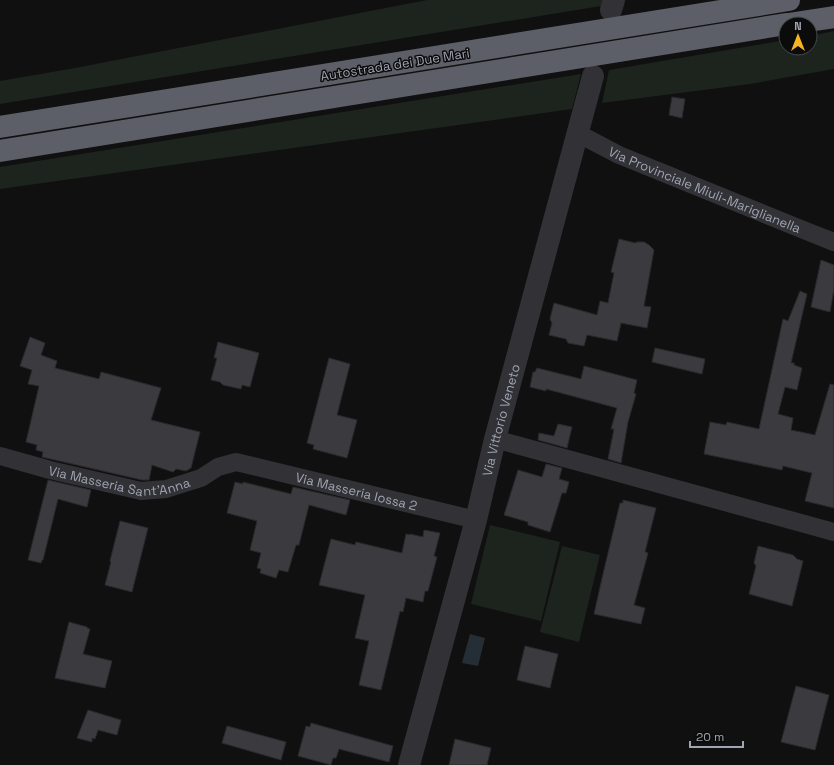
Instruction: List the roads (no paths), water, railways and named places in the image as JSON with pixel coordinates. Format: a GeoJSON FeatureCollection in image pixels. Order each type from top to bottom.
{"type":"FeatureCollection","features":[{"type":"Feature","properties":{"kind":"highway","name":"Autostrada dei Due Mari"},"geometry":{"type":"LineString","coordinates":[[0,127],[789,0]]}},
{"type":"Feature","properties":{"kind":"highway","name":"Autostrada dei Due Mari"},"geometry":{"type":"LineString","coordinates":[[818,19],[834,17]]}},
{"type":"Feature","properties":{"kind":"highway","name":"Autostrada dei Due Mari"},"geometry":{"type":"LineString","coordinates":[[0,151],[778,25]]}},
{"type":"Feature","properties":{"kind":"street","name":"Via Vittorio Veneto"},"geometry":{"type":"LineString","coordinates":[[409,765],[476,520],[495,439],[593,76]]}},
{"type":"Feature","properties":{"kind":"street","name":"Via Provinciale Miuli-Mariglianella"},"geometry":{"type":"LineString","coordinates":[[577,133],[619,155],[834,242]]}},
{"type":"Feature","properties":{"kind":"street"},"geometry":{"type":"LineString","coordinates":[[495,439],[834,532]]}},
{"type":"Feature","properties":{"kind":"street","name":"Via Masseria Sant'Anna"},"geometry":{"type":"LineString","coordinates":[[0,456],[50,470],[141,491],[166,489],[201,478],[218,467],[236,462]]}},
{"type":"Feature","properties":{"kind":"street","name":"Via Masseria Iossa 2"},"geometry":{"type":"LineString","coordinates":[[236,462],[476,520]]}}]}
